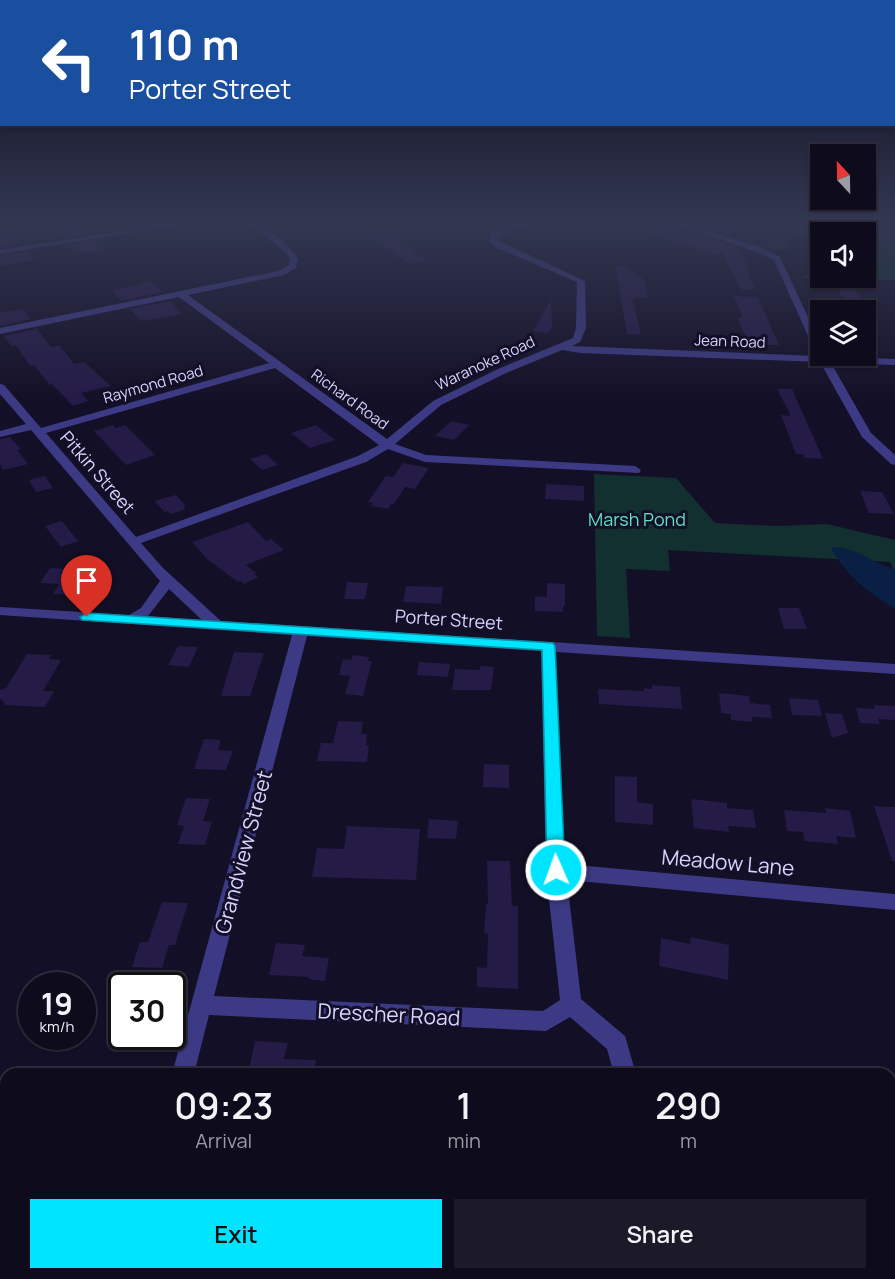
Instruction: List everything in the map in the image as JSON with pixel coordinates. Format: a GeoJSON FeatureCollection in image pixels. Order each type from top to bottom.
{"type":"FeatureCollection","features":[{"type":"Feature","properties":{"kind":"street"},"geometry":{"type":"LineString","coordinates":[[0,331],[234,283]]}},
{"type":"Feature","properties":{"kind":"street","name":"Waranoke Road"},"geometry":{"type":"LineString","coordinates":[[133,542],[362,459],[387,445],[437,404],[502,371],[577,340],[581,328],[582,283]]}},
{"type":"Feature","properties":{"kind":"street"},"geometry":{"type":"LineString","coordinates":[[788,283],[810,330]]}},
{"type":"Feature","properties":{"kind":"street","name":"Richard Road"},"geometry":{"type":"LineString","coordinates":[[181,294],[387,445],[425,458],[635,470]]}},
{"type":"Feature","properties":{"kind":"street","name":"Jean Road"},"geometry":{"type":"LineString","coordinates":[[563,347],[581,350],[810,356]]}},
{"type":"Feature","properties":{"kind":"street","name":"Jean Road"},"geometry":{"type":"LineString","coordinates":[[876,360],[895,362]]}},
{"type":"Feature","properties":{"kind":"street","name":"Raymond Road"},"geometry":{"type":"LineString","coordinates":[[0,434],[35,429],[277,364]]}},
{"type":"Feature","properties":{"kind":"street"},"geometry":{"type":"LineString","coordinates":[[828,366],[866,435],[895,461]]}},
{"type":"Feature","properties":{"kind":"street","name":"Pitkin Street"},"geometry":{"type":"LineString","coordinates":[[0,387],[133,542],[168,580],[217,625]]}},
{"type":"Feature","properties":{"kind":"street"},"geometry":{"type":"LineString","coordinates":[[130,620],[146,611],[168,580]]}},
{"type":"Feature","properties":{"kind":"street","name":"Porter Street"},"geometry":{"type":"LineString","coordinates":[[0,611],[895,669]]}},
{"type":"Feature","properties":{"kind":"street","name":"Grandview Street"},"geometry":{"type":"LineString","coordinates":[[185,1068],[301,629]]}},
{"type":"Feature","properties":{"kind":"street"},"geometry":{"type":"LineString","coordinates":[[548,646],[556,870],[571,1004],[617,1043],[623,1068]]}},
{"type":"Feature","properties":{"kind":"street","name":"Meadow Lane"},"geometry":{"type":"LineString","coordinates":[[556,870],[895,902]]}},
{"type":"Feature","properties":{"kind":"street","name":"Drescher Road"},"geometry":{"type":"LineString","coordinates":[[202,1005],[546,1021],[571,1004]]}},
{"type":"Feature","properties":{"kind":"green space","name":"Marsh Pond"},"geometry":{"type":"Polygon","coordinates":[[[594,474],[676,478],[715,523],[775,526],[827,524],[895,540],[895,574],[890,562],[668,550],[670,571],[626,569],[630,638],[597,636],[594,474]]]}},
{"type":"Feature","properties":{"kind":"water"},"geometry":{"type":"Polygon","coordinates":[[[832,547],[849,549],[895,569],[895,608],[859,583],[837,559],[832,547]]]}},
{"type":"Feature","properties":{"kind":"building"},"geometry":{"type":"Polygon","coordinates":[[[153,283],[163,292],[121,301],[112,291],[153,283]]]}},
{"type":"Feature","properties":{"kind":"building"},"geometry":{"type":"Polygon","coordinates":[[[618,283],[645,283],[648,298],[633,300],[641,335],[627,334],[618,283]]]}},
{"type":"Feature","properties":{"kind":"building"},"geometry":{"type":"Polygon","coordinates":[[[737,283],[753,283],[756,289],[741,290],[737,283]]]}},
{"type":"Feature","properties":{"kind":"building"},"geometry":{"type":"Polygon","coordinates":[[[837,288],[853,288],[864,300],[844,300],[837,288]]]}},
{"type":"Feature","properties":{"kind":"building"},"geometry":{"type":"Polygon","coordinates":[[[734,296],[758,297],[779,345],[757,345],[754,338],[746,338],[737,318],[743,318],[734,296]]]}},
{"type":"Feature","properties":{"kind":"building"},"geometry":{"type":"Polygon","coordinates":[[[551,300],[552,326],[548,333],[533,331],[551,300]]]}},
{"type":"Feature","properties":{"kind":"building"},"geometry":{"type":"Polygon","coordinates":[[[171,301],[182,314],[141,321],[130,309],[171,301]]]}},
{"type":"Feature","properties":{"kind":"building"},"geometry":{"type":"Polygon","coordinates":[[[23,309],[31,319],[0,326],[0,313],[23,309]]]}},
{"type":"Feature","properties":{"kind":"building"},"geometry":{"type":"Polygon","coordinates":[[[37,329],[51,347],[59,345],[74,364],[84,362],[111,386],[81,393],[88,401],[73,406],[52,384],[50,385],[34,365],[30,366],[16,345],[11,346],[4,336],[37,329]]]}},
{"type":"Feature","properties":{"kind":"building"},"geometry":{"type":"Polygon","coordinates":[[[777,389],[792,389],[823,459],[805,458],[803,454],[796,454],[781,415],[791,416],[777,389]]]}},
{"type":"Feature","properties":{"kind":"building"},"geometry":{"type":"Polygon","coordinates":[[[451,421],[469,425],[454,440],[435,436],[451,421]]]}},
{"type":"Feature","properties":{"kind":"building"},"geometry":{"type":"Polygon","coordinates":[[[113,425],[115,428],[125,425],[155,455],[126,465],[94,431],[113,425]]]}},
{"type":"Feature","properties":{"kind":"building"},"geometry":{"type":"Polygon","coordinates":[[[316,425],[335,440],[310,448],[291,433],[316,425]]]}},
{"type":"Feature","properties":{"kind":"building"},"geometry":{"type":"Polygon","coordinates":[[[10,437],[21,449],[17,450],[28,464],[3,470],[0,464],[0,439],[10,437]]]}},
{"type":"Feature","properties":{"kind":"building"},"geometry":{"type":"Polygon","coordinates":[[[266,454],[278,465],[262,470],[250,459],[266,454]]]}},
{"type":"Feature","properties":{"kind":"building"},"geometry":{"type":"Polygon","coordinates":[[[403,463],[429,468],[415,489],[405,487],[388,509],[371,506],[373,503],[368,502],[386,476],[393,477],[403,463]]]}},
{"type":"Feature","properties":{"kind":"building"},"geometry":{"type":"Polygon","coordinates":[[[45,476],[53,488],[36,492],[29,480],[45,476]]]}},
{"type":"Feature","properties":{"kind":"building"},"geometry":{"type":"Polygon","coordinates":[[[546,484],[584,486],[584,501],[545,499],[546,484]]]}},
{"type":"Feature","properties":{"kind":"building"},"geometry":{"type":"Polygon","coordinates":[[[860,491],[882,492],[894,514],[869,513],[860,491]]]}},
{"type":"Feature","properties":{"kind":"building"},"geometry":{"type":"Polygon","coordinates":[[[176,495],[186,509],[171,514],[168,511],[165,512],[154,501],[176,495]]]}},
{"type":"Feature","properties":{"kind":"building"},"geometry":{"type":"Polygon","coordinates":[[[62,521],[78,541],[61,547],[45,526],[62,521]]]}},
{"type":"Feature","properties":{"kind":"building"},"geometry":{"type":"Polygon","coordinates":[[[248,522],[266,541],[271,539],[284,550],[246,565],[257,573],[254,574],[258,577],[244,584],[208,560],[192,542],[248,522]]]}},
{"type":"Feature","properties":{"kind":"building"},"geometry":{"type":"Polygon","coordinates":[[[50,568],[72,569],[69,574],[89,575],[77,595],[53,594],[59,584],[40,583],[50,568]]]}},
{"type":"Feature","properties":{"kind":"building"},"geometry":{"type":"Polygon","coordinates":[[[347,582],[368,583],[365,599],[344,599],[347,582]]]}},
{"type":"Feature","properties":{"kind":"building"},"geometry":{"type":"Polygon","coordinates":[[[547,583],[565,584],[563,612],[535,611],[535,596],[547,597],[547,583]]]}},
{"type":"Feature","properties":{"kind":"building"},"geometry":{"type":"Polygon","coordinates":[[[406,586],[443,587],[441,604],[403,602],[406,586]]]}},
{"type":"Feature","properties":{"kind":"building"},"geometry":{"type":"Polygon","coordinates":[[[778,608],[799,608],[807,629],[784,629],[778,608]]]}},
{"type":"Feature","properties":{"kind":"building"},"geometry":{"type":"Polygon","coordinates":[[[178,646],[198,647],[189,667],[168,665],[178,646]]]}},
{"type":"Feature","properties":{"kind":"building"},"geometry":{"type":"Polygon","coordinates":[[[234,652],[264,653],[250,696],[221,696],[234,652]]]}},
{"type":"Feature","properties":{"kind":"building"},"geometry":{"type":"Polygon","coordinates":[[[27,654],[51,655],[49,659],[61,660],[43,691],[54,691],[45,707],[6,705],[0,698],[0,690],[6,688],[27,654]]]}},
{"type":"Feature","properties":{"kind":"building"},"geometry":{"type":"Polygon","coordinates":[[[353,655],[369,657],[368,661],[372,661],[363,696],[345,694],[350,676],[339,675],[343,659],[351,660],[353,655]]]}},
{"type":"Feature","properties":{"kind":"building"},"geometry":{"type":"Polygon","coordinates":[[[419,662],[450,664],[448,677],[417,675],[419,662]]]}},
{"type":"Feature","properties":{"kind":"building"},"geometry":{"type":"Polygon","coordinates":[[[480,666],[494,667],[491,690],[452,690],[455,669],[480,670],[480,666]]]}},
{"type":"Feature","properties":{"kind":"building"},"geometry":{"type":"Polygon","coordinates":[[[652,685],[680,687],[682,709],[599,704],[598,689],[644,691],[644,688],[652,689],[652,685]]]}},
{"type":"Feature","properties":{"kind":"building"},"geometry":{"type":"Polygon","coordinates":[[[719,693],[749,696],[750,703],[770,705],[772,718],[752,717],[752,722],[731,720],[731,714],[721,713],[719,693]]]}},
{"type":"Feature","properties":{"kind":"building"},"geometry":{"type":"Polygon","coordinates":[[[789,698],[818,700],[822,716],[792,715],[789,698]]]}},
{"type":"Feature","properties":{"kind":"building"},"geometry":{"type":"Polygon","coordinates":[[[873,705],[895,706],[895,720],[878,719],[880,724],[860,723],[856,708],[875,709],[873,705]]]}},
{"type":"Feature","properties":{"kind":"building"},"geometry":{"type":"Polygon","coordinates":[[[825,713],[842,714],[848,733],[832,738],[825,713]]]}},
{"type":"Feature","properties":{"kind":"building"},"geometry":{"type":"Polygon","coordinates":[[[338,721],[363,722],[361,734],[367,734],[366,745],[369,745],[367,762],[317,761],[321,743],[333,743],[338,721]]]}},
{"type":"Feature","properties":{"kind":"building"},"geometry":{"type":"Polygon","coordinates":[[[204,739],[221,740],[218,750],[233,751],[226,770],[194,769],[204,739]]]}},
{"type":"Feature","properties":{"kind":"building"},"geometry":{"type":"Polygon","coordinates":[[[484,764],[509,765],[509,788],[483,787],[484,764]]]}},
{"type":"Feature","properties":{"kind":"building"},"geometry":{"type":"Polygon","coordinates":[[[615,776],[637,777],[637,802],[653,804],[653,825],[615,822],[615,776]]]}},
{"type":"Feature","properties":{"kind":"building"},"geometry":{"type":"Polygon","coordinates":[[[186,798],[210,799],[203,821],[212,822],[205,845],[178,844],[184,826],[177,825],[186,798]]]}},
{"type":"Feature","properties":{"kind":"building"},"geometry":{"type":"Polygon","coordinates":[[[691,799],[727,803],[727,808],[753,810],[756,828],[728,826],[729,832],[694,828],[691,799]]]}},
{"type":"Feature","properties":{"kind":"building"},"geometry":{"type":"Polygon","coordinates":[[[874,806],[895,807],[895,861],[892,861],[874,806]]]}},
{"type":"Feature","properties":{"kind":"building"},"geometry":{"type":"Polygon","coordinates":[[[825,808],[850,811],[856,838],[836,836],[838,844],[804,841],[803,832],[787,831],[784,810],[826,813],[825,808]]]}},
{"type":"Feature","properties":{"kind":"building"},"geometry":{"type":"Polygon","coordinates":[[[429,819],[458,821],[456,839],[427,838],[429,819]]]}},
{"type":"Feature","properties":{"kind":"building"},"geometry":{"type":"Polygon","coordinates":[[[347,826],[420,829],[416,880],[312,877],[317,848],[344,849],[347,826]]]}},
{"type":"Feature","properties":{"kind":"building"},"geometry":{"type":"Polygon","coordinates":[[[487,861],[510,861],[512,906],[518,906],[518,989],[477,987],[477,967],[487,968],[488,934],[484,933],[486,904],[488,904],[487,861]]]}},
{"type":"Feature","properties":{"kind":"building"},"geometry":{"type":"Polygon","coordinates":[[[162,902],[188,903],[175,945],[169,945],[162,968],[132,967],[140,942],[148,942],[162,902]]]}},
{"type":"Feature","properties":{"kind":"building"},"geometry":{"type":"Polygon","coordinates":[[[691,937],[729,945],[728,980],[659,966],[661,938],[690,944],[691,937]]]}},
{"type":"Feature","properties":{"kind":"building"},"geometry":{"type":"Polygon","coordinates":[[[276,943],[305,945],[302,956],[329,958],[325,981],[312,980],[308,977],[269,975],[276,943]]]}},
{"type":"Feature","properties":{"kind":"building"},"geometry":{"type":"Polygon","coordinates":[[[255,1041],[288,1043],[284,1059],[316,1060],[315,1068],[249,1068],[255,1041]]]}},
{"type":"Feature","properties":{"kind":"route"},"geometry":{"type":"LineString","coordinates":[[87,617],[548,646],[556,870]]}}]}
